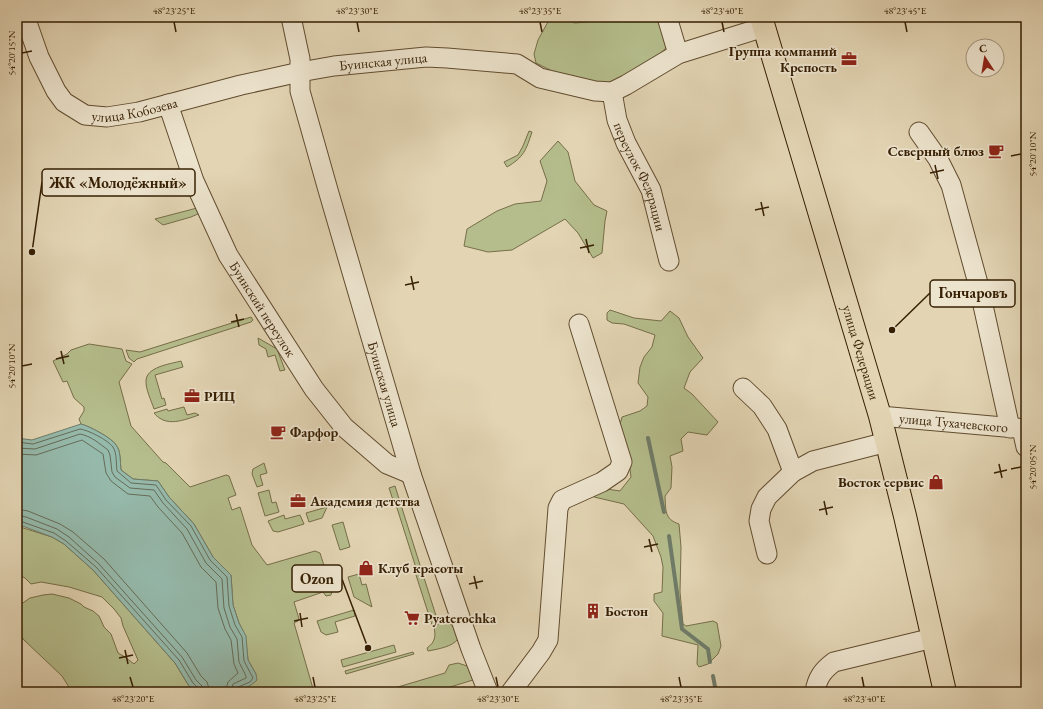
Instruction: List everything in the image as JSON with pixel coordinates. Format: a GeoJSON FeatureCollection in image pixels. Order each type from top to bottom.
{"type":"FeatureCollection","features":[{"type":"Feature","properties":{"kind":"main road","name":"улица Федерации"},"geometry":{"type":"LineString","coordinates":[[763,22],[880,416],[945,692]]}},
{"type":"Feature","properties":{"kind":"street","name":"улица Кобозева"},"geometry":{"type":"LineString","coordinates":[[25,17],[38,57],[56,91],[64,102],[85,115],[108,117],[139,112],[234,87],[300,72]]}},
{"type":"Feature","properties":{"kind":"street","name":"Буинская улица"},"geometry":{"type":"LineString","coordinates":[[291,17],[300,59],[300,91],[411,474],[471,649],[488,692]]}},
{"type":"Feature","properties":{"kind":"street"},"geometry":{"type":"LineString","coordinates":[[667,17],[678,54]]}},
{"type":"Feature","properties":{"kind":"street"},"geometry":{"type":"LineString","coordinates":[[612,92],[678,54],[763,22]]}},
{"type":"Feature","properties":{"kind":"street","name":"Буинская улица"},"geometry":{"type":"LineString","coordinates":[[300,72],[334,66],[406,59],[468,59],[517,64],[540,78],[595,91],[612,92]]}},
{"type":"Feature","properties":{"kind":"street","name":"переулок Федерации"},"geometry":{"type":"LineString","coordinates":[[612,92],[617,120],[626,143],[651,190],[669,261]]}},
{"type":"Feature","properties":{"kind":"street","name":"Буинский переулок"},"geometry":{"type":"LineString","coordinates":[[168,104],[194,181],[228,255],[314,389],[344,427],[387,464],[411,474]]}},
{"type":"Feature","properties":{"kind":"street"},"geometry":{"type":"LineString","coordinates":[[919,132],[938,159],[951,185],[1021,433]]}},
{"type":"Feature","properties":{"kind":"street"},"geometry":{"type":"LineString","coordinates":[[511,692],[541,652],[548,640],[558,508],[562,500],[602,482],[618,471],[622,462],[579,324]]}},
{"type":"Feature","properties":{"kind":"street"},"geometry":{"type":"LineString","coordinates":[[743,388],[762,406],[777,430],[793,472]]}},
{"type":"Feature","properties":{"kind":"street","name":"улица Тухачевского"},"geometry":{"type":"LineString","coordinates":[[880,416],[1021,433]]}},
{"type":"Feature","properties":{"kind":"street"},"geometry":{"type":"LineString","coordinates":[[767,554],[759,521],[761,508],[767,497],[793,472],[814,461],[887,442]]}},
{"type":"Feature","properties":{"kind":"street"},"geometry":{"type":"LineString","coordinates":[[815,692],[818,678],[824,669],[834,662],[933,638]]}},
{"type":"Feature","properties":{"kind":"green space"},"geometry":{"type":"Polygon","coordinates":[[[627,17],[633,20],[639,17],[662,17],[666,48],[636,72],[613,82],[601,85],[588,85],[570,80],[536,63],[534,54],[538,40],[549,20],[562,18],[575,23],[607,20],[627,17]]]}},
{"type":"Feature","properties":{"kind":"green space"},"geometry":{"type":"Polygon","coordinates":[[[529,131],[532,132],[524,152],[517,160],[507,167],[504,162],[518,155],[529,131]]]}},
{"type":"Feature","properties":{"kind":"green space"},"geometry":{"type":"Polygon","coordinates":[[[558,141],[568,152],[575,181],[594,205],[607,211],[602,253],[593,258],[578,233],[565,219],[512,250],[488,252],[464,246],[467,229],[497,211],[515,204],[541,201],[547,181],[540,161],[558,141]]]}},
{"type":"Feature","properties":{"kind":"green space"},"geometry":{"type":"Polygon","coordinates":[[[197,208],[200,213],[163,225],[155,219],[197,208]]]}},
{"type":"Feature","properties":{"kind":"green space"},"geometry":{"type":"Polygon","coordinates":[[[610,310],[634,318],[661,321],[670,311],[679,318],[688,337],[703,358],[690,372],[684,388],[692,394],[718,422],[707,435],[688,432],[681,439],[683,451],[670,456],[672,467],[671,488],[665,496],[668,517],[679,524],[681,547],[680,592],[683,624],[686,626],[713,621],[717,623],[721,646],[718,654],[708,664],[699,667],[697,664],[698,645],[662,636],[663,613],[654,601],[654,594],[662,592],[663,567],[653,536],[624,504],[594,497],[600,488],[620,491],[631,477],[628,454],[618,432],[622,417],[640,411],[647,406],[648,397],[638,383],[640,367],[644,357],[652,347],[655,335],[624,324],[612,323],[607,320],[607,313],[610,310]]]}},
{"type":"Feature","properties":{"kind":"green space"},"geometry":{"type":"Polygon","coordinates":[[[251,317],[253,320],[251,322],[137,359],[134,362],[129,358],[126,350],[140,352],[251,317]]]}},
{"type":"Feature","properties":{"kind":"green space"},"geometry":{"type":"Polygon","coordinates":[[[258,338],[277,349],[285,370],[280,371],[275,355],[268,357],[266,349],[259,345],[258,338]]]}},
{"type":"Feature","properties":{"kind":"green space"},"geometry":{"type":"Polygon","coordinates":[[[89,344],[122,349],[126,361],[132,364],[119,382],[131,426],[163,462],[166,463],[190,487],[226,475],[229,476],[236,495],[228,498],[232,510],[240,507],[252,545],[267,565],[315,551],[320,553],[332,591],[331,595],[326,596],[323,592],[294,602],[299,619],[294,623],[314,692],[230,692],[239,691],[256,674],[248,660],[245,636],[233,605],[231,575],[213,557],[194,524],[169,497],[158,481],[133,479],[121,470],[119,450],[114,442],[81,424],[79,419],[84,411],[84,407],[74,398],[67,381],[63,382],[53,361],[67,354],[71,350],[89,344]]]}},
{"type":"Feature","properties":{"kind":"green space"},"geometry":{"type":"Polygon","coordinates":[[[181,361],[183,367],[155,375],[162,399],[164,398],[166,405],[154,409],[147,388],[147,377],[159,367],[181,361]]]}},
{"type":"Feature","properties":{"kind":"green space"},"geometry":{"type":"Polygon","coordinates":[[[184,407],[187,415],[195,413],[199,415],[181,421],[170,422],[159,418],[154,413],[167,409],[168,411],[184,407]]]}},
{"type":"Feature","properties":{"kind":"green space"},"geometry":{"type":"Polygon","coordinates":[[[264,463],[267,473],[260,475],[263,485],[257,487],[252,474],[253,469],[264,463]]]}},
{"type":"Feature","properties":{"kind":"green space"},"geometry":{"type":"Polygon","coordinates":[[[395,486],[438,622],[432,625],[416,575],[417,571],[389,488],[395,486]]]}},
{"type":"Feature","properties":{"kind":"green space"},"geometry":{"type":"Polygon","coordinates":[[[269,490],[272,503],[276,502],[279,512],[265,516],[258,493],[269,490]]]}},
{"type":"Feature","properties":{"kind":"green space"},"geometry":{"type":"Polygon","coordinates":[[[327,507],[322,518],[309,522],[306,513],[327,507]]]}},
{"type":"Feature","properties":{"kind":"green space"},"geometry":{"type":"Polygon","coordinates":[[[284,515],[285,519],[300,515],[304,524],[278,532],[273,531],[268,521],[284,515]]]}},
{"type":"Feature","properties":{"kind":"green space"},"geometry":{"type":"Polygon","coordinates":[[[343,522],[350,547],[340,550],[332,525],[343,522]]]}},
{"type":"Feature","properties":{"kind":"green space"},"geometry":{"type":"Polygon","coordinates":[[[17,526],[52,537],[64,544],[93,570],[175,663],[189,686],[196,692],[72,692],[62,676],[24,640],[17,630],[17,607],[30,598],[52,594],[69,598],[81,604],[99,616],[104,627],[111,634],[118,653],[134,664],[138,660],[121,618],[102,597],[69,587],[41,582],[31,584],[25,578],[17,574],[17,526]]]}},
{"type":"Feature","properties":{"kind":"green space"},"geometry":{"type":"Polygon","coordinates":[[[359,574],[362,585],[366,584],[372,607],[354,597],[348,577],[359,574]]]}},
{"type":"Feature","properties":{"kind":"green space"},"geometry":{"type":"Polygon","coordinates":[[[354,610],[355,616],[335,622],[338,632],[326,635],[321,632],[317,621],[354,610]]]}},
{"type":"Feature","properties":{"kind":"green space"},"geometry":{"type":"Polygon","coordinates":[[[440,623],[451,624],[455,629],[458,639],[449,646],[428,651],[427,648],[432,644],[434,639],[434,627],[440,623]]]}},
{"type":"Feature","properties":{"kind":"green space"},"geometry":{"type":"Polygon","coordinates":[[[394,645],[396,652],[343,667],[341,660],[394,645]]]}},
{"type":"Feature","properties":{"kind":"green space"},"geometry":{"type":"Polygon","coordinates":[[[413,652],[414,654],[346,674],[345,671],[413,652]]]}},
{"type":"Feature","properties":{"kind":"green space"},"geometry":{"type":"Polygon","coordinates":[[[458,663],[467,666],[473,680],[450,687],[451,692],[381,692],[445,673],[449,665],[458,663]]]}},
{"type":"Feature","properties":{"kind":"water"},"geometry":{"type":"Polygon","coordinates":[[[81,424],[114,442],[119,450],[121,470],[133,479],[158,481],[169,497],[194,524],[213,557],[231,575],[233,605],[239,623],[246,636],[248,660],[256,674],[257,680],[251,685],[236,691],[196,692],[189,686],[175,663],[93,570],[64,544],[52,537],[17,524],[17,438],[32,440],[81,424]]]}},
{"type":"Feature","properties":{"kind":"waterway"},"geometry":{"type":"LineString","coordinates":[[648,438],[664,512]]}},
{"type":"Feature","properties":{"kind":"waterway"},"geometry":{"type":"LineString","coordinates":[[669,536],[682,629],[708,649],[710,662]]}},
{"type":"Feature","properties":{"kind":"waterway"},"geometry":{"type":"LineString","coordinates":[[713,676],[716,692]]}},
{"type":"Feature","properties":{"kind":"place","name":"Группа компаний Крепость"},"geometry":{"type":"Point","coordinates":[849,59]}},
{"type":"Feature","properties":{"kind":"place","name":"Северный блюз"},"geometry":{"type":"Point","coordinates":[996,151]}},
{"type":"Feature","properties":{"kind":"place","name":"ЖК «Молодёжный»"},"geometry":{"type":"Point","coordinates":[32,252]}},
{"type":"Feature","properties":{"kind":"place","name":"Гончаровъ"},"geometry":{"type":"Point","coordinates":[892,330]}},
{"type":"Feature","properties":{"kind":"place","name":"РИЦ"},"geometry":{"type":"Point","coordinates":[192,396]}},
{"type":"Feature","properties":{"kind":"place","name":"Фарфор"},"geometry":{"type":"Point","coordinates":[278,432]}},
{"type":"Feature","properties":{"kind":"place","name":"Восток сервис"},"geometry":{"type":"Point","coordinates":[936,482]}},
{"type":"Feature","properties":{"kind":"place","name":"Академия детства"},"geometry":{"type":"Point","coordinates":[298,501]}},
{"type":"Feature","properties":{"kind":"place","name":"Клуб красоты"},"geometry":{"type":"Point","coordinates":[366,568]}},
{"type":"Feature","properties":{"kind":"place","name":"Бостон"},"geometry":{"type":"Point","coordinates":[593,611]}},
{"type":"Feature","properties":{"kind":"place","name":"Pyaterochka"},"geometry":{"type":"Point","coordinates":[412,618]}},
{"type":"Feature","properties":{"kind":"place","name":"Ozon"},"geometry":{"type":"Point","coordinates":[368,648]}}]}
